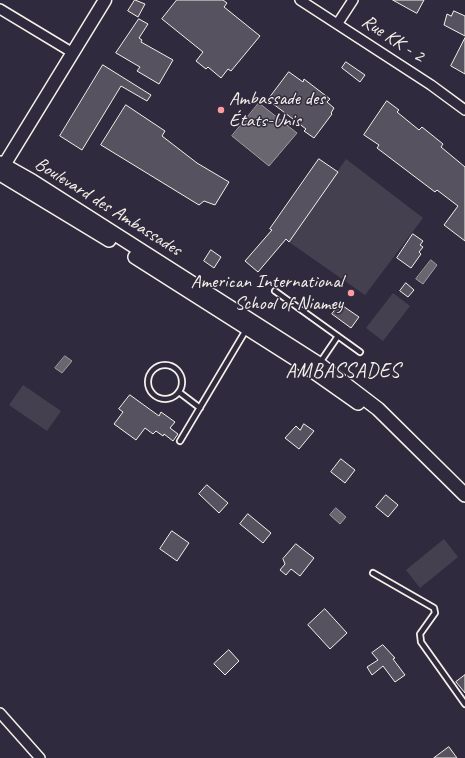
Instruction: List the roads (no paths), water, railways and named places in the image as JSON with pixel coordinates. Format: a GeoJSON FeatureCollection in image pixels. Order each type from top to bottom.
{"type":"FeatureCollection","features":[{"type":"Feature","properties":{"kind":"main road","name":"Boulevard des Ambassades"},"geometry":{"type":"LineString","coordinates":[[1,168],[117,245],[319,364],[378,409],[465,495]]}},
{"type":"Feature","properties":{"kind":"main road","name":"Boulevard des Ambassades"},"geometry":{"type":"LineString","coordinates":[[249,324],[294,358],[408,438]]}},
{"type":"Feature","properties":{"kind":"street"},"geometry":{"type":"LineString","coordinates":[[1,168],[105,0]]}},
{"type":"Feature","properties":{"kind":"street","name":"Rue KK - 2"},"geometry":{"type":"LineString","coordinates":[[300,0],[338,23],[431,85],[465,110]]}},
{"type":"Feature","properties":{"kind":"street"},"geometry":{"type":"LineString","coordinates":[[338,23],[353,0]]}},
{"type":"Feature","properties":{"kind":"street"},"geometry":{"type":"LineString","coordinates":[[0,9],[73,53]]}},
{"type":"Feature","properties":{"kind":"street"},"geometry":{"type":"LineString","coordinates":[[0,713],[40,758]]}},
{"type":"Feature","properties":{"kind":"lane"},"geometry":{"type":"LineString","coordinates":[[275,290],[360,352]]}},
{"type":"Feature","properties":{"kind":"lane"},"geometry":{"type":"LineString","coordinates":[[180,441],[249,324]]}},
{"type":"Feature","properties":{"kind":"lane"},"geometry":{"type":"LineString","coordinates":[[319,364],[338,336]]}},
{"type":"Feature","properties":{"kind":"lane"},"geometry":{"type":"LineString","coordinates":[[161,365],[172,366],[178,369],[182,376],[183,383],[179,392],[168,399],[157,397],[149,389],[149,375],[155,368],[161,365]]}},
{"type":"Feature","properties":{"kind":"lane"},"geometry":{"type":"LineString","coordinates":[[179,392],[200,408]]}},
{"type":"Feature","properties":{"kind":"lane"},"geometry":{"type":"LineString","coordinates":[[373,573],[434,608],[435,613],[420,634],[421,642],[465,704]]}},
{"type":"Feature","properties":{"kind":"place","name":"Ambassade des États-Unis"},"geometry":{"type":"Point","coordinates":[221,110]}},
{"type":"Feature","properties":{"kind":"place","name":"American International School of Niamey"},"geometry":{"type":"Point","coordinates":[351,293]}},
{"type":"Feature","properties":{"kind":"district","name":"AMBASSADES"},"geometry":{"type":"Point","coordinates":[343,372]}}]}
